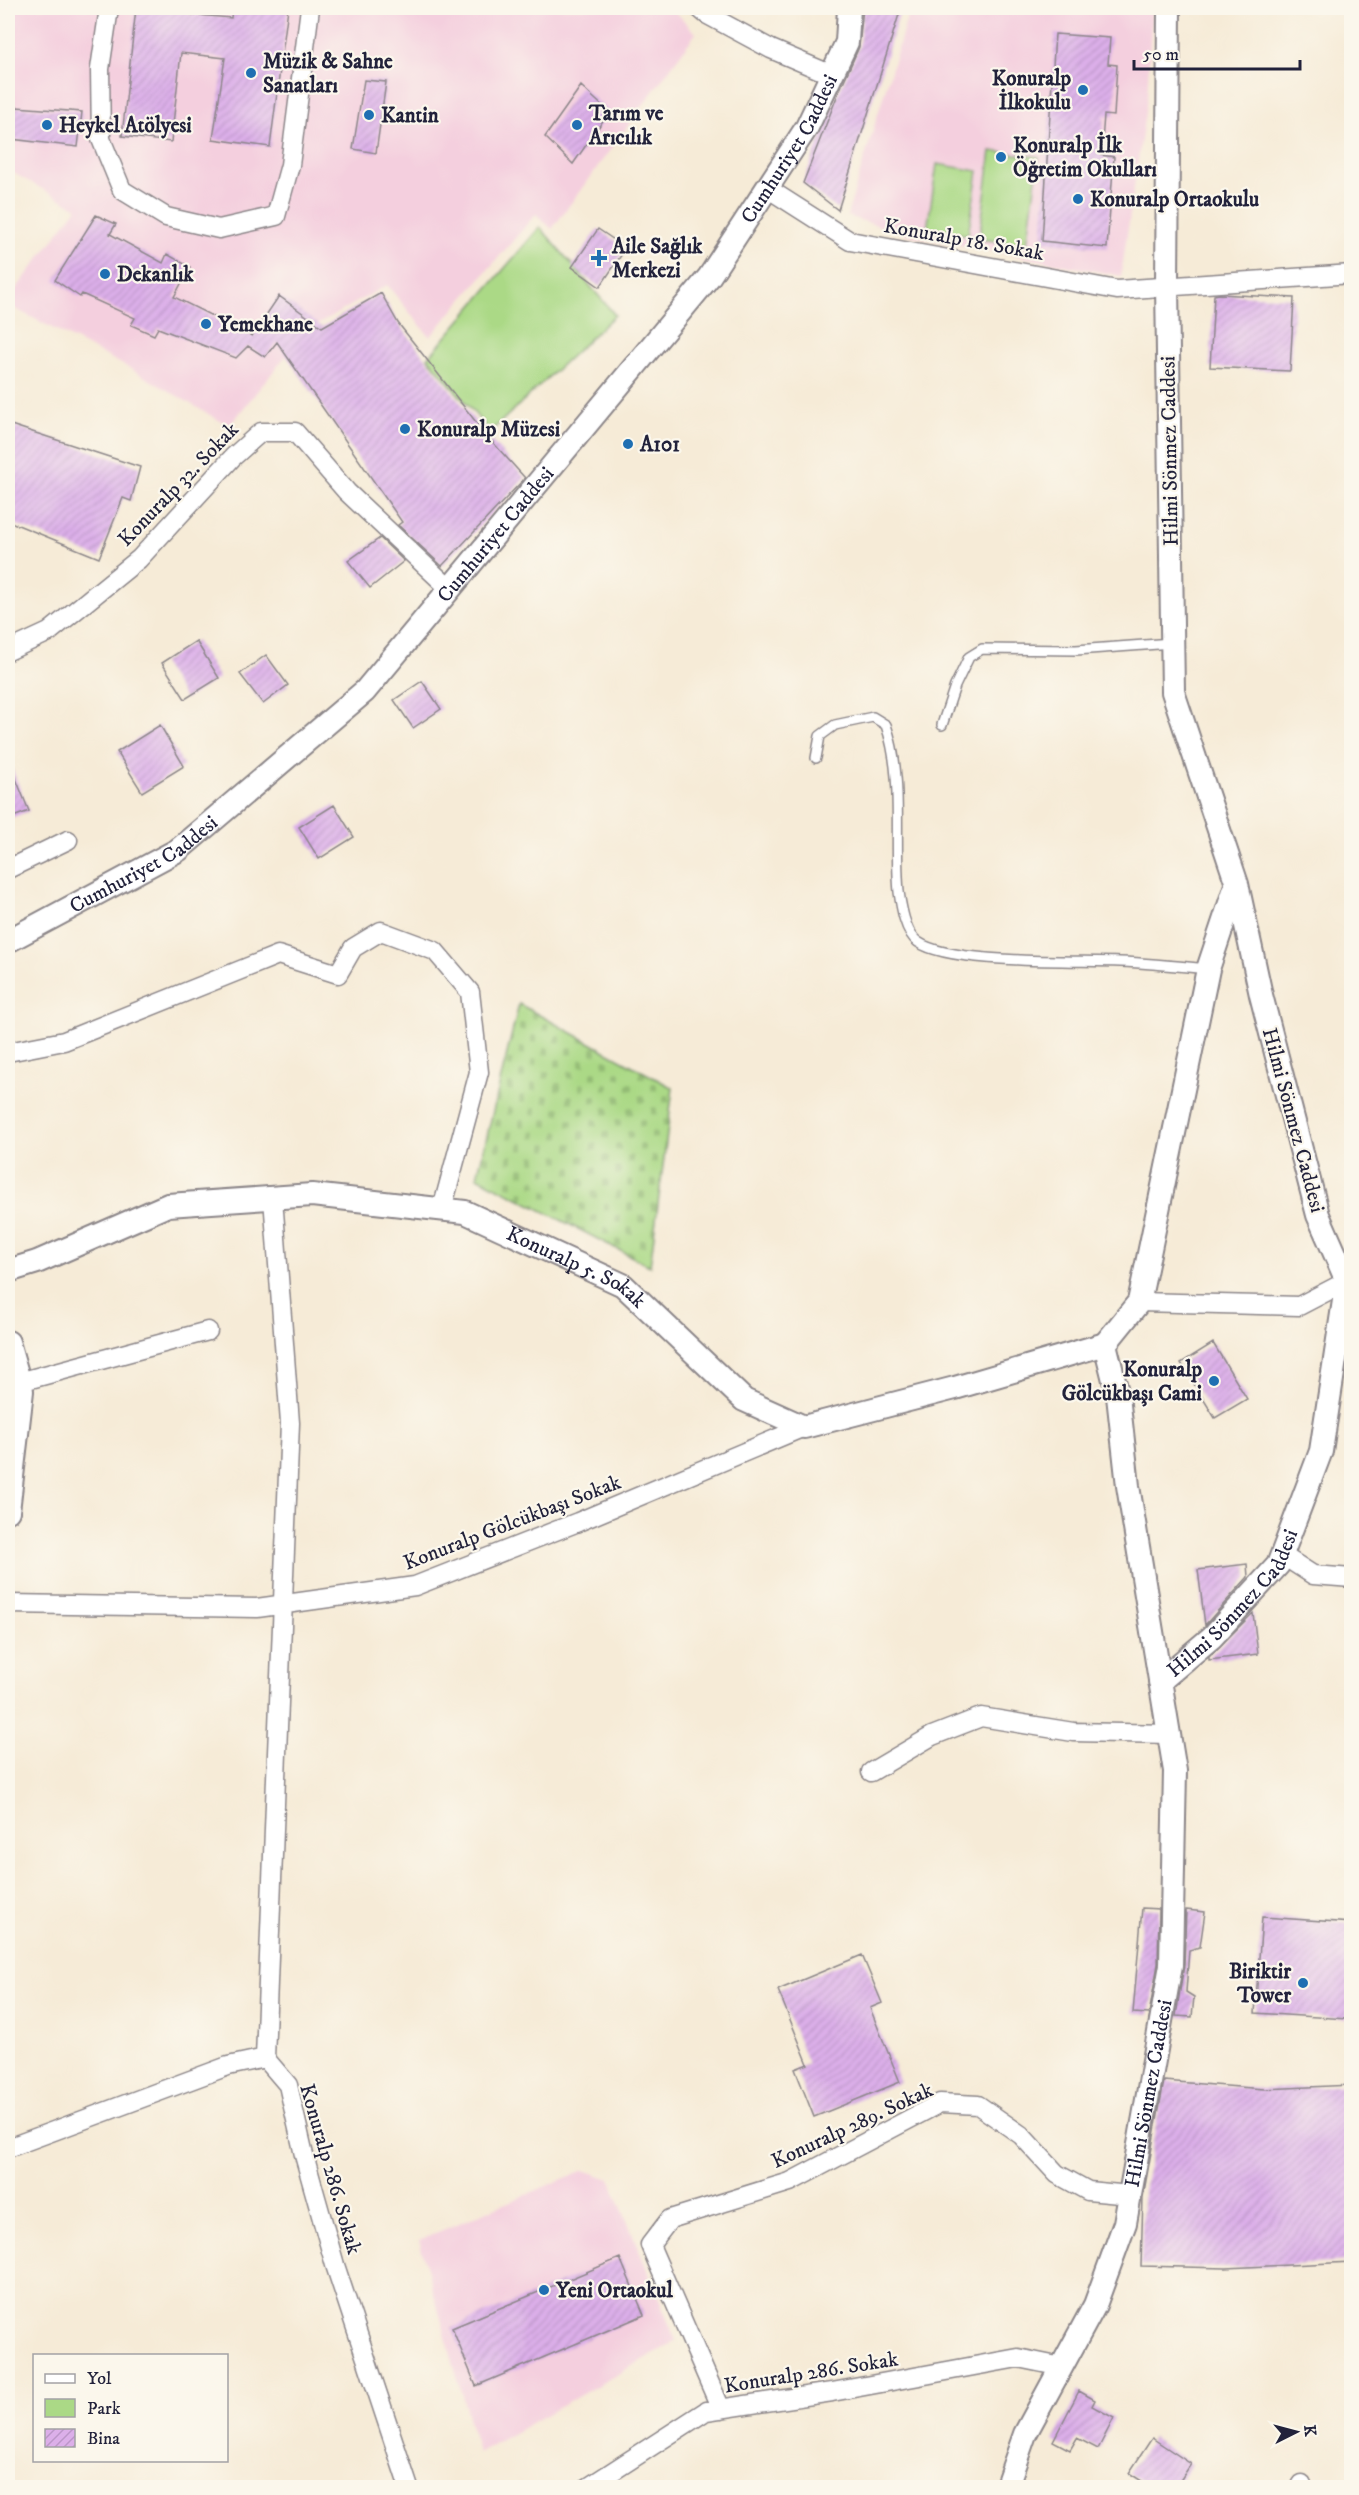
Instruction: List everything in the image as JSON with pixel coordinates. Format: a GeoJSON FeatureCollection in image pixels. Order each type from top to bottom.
{"type":"FeatureCollection","features":[{"type":"Feature","properties":{"kind":"street"},"geometry":{"type":"LineString","coordinates":[[108,8],[100,69],[101,139],[122,190],[166,217],[219,229],[276,216],[290,165],[309,8]]}},
{"type":"Feature","properties":{"kind":"street"},"geometry":{"type":"LineString","coordinates":[[699,8],[771,50],[832,75]]}},
{"type":"Feature","properties":{"kind":"street","name":"Cumhuriyet Caddesi"},"geometry":{"type":"LineString","coordinates":[[8,941],[178,850],[365,691],[709,277],[807,127],[847,42],[849,8]]}},
{"type":"Feature","properties":{"kind":"street","name":"Hilmi Sönmez Caddesi"},"geometry":{"type":"LineString","coordinates":[[1006,2487],[1025,2434],[1095,2305],[1125,2223],[1171,1965],[1175,1771],[1160,1681],[1212,1637],[1278,1565],[1321,1451],[1349,1282],[1318,1215],[1261,995],[1237,884],[1173,692],[1167,285],[1169,8]]}},
{"type":"Feature","properties":{"kind":"street","name":"Konuralp 18. Sokak"},"geometry":{"type":"LineString","coordinates":[[767,188],[850,241],[1117,290],[1352,274]]}},
{"type":"Feature","properties":{"kind":"street","name":"Konuralp 32. Sokak"},"geometry":{"type":"LineString","coordinates":[[8,651],[50,632],[139,560],[233,457],[261,432],[295,432],[347,492],[450,590]]}},
{"type":"Feature","properties":{"kind":"street"},"geometry":{"type":"LineString","coordinates":[[8,866],[68,840]]}},
{"type":"Feature","properties":{"kind":"street"},"geometry":{"type":"LineString","coordinates":[[804,1427],[955,1388],[1105,1344],[1139,1302],[1209,969],[1237,884]]}},
{"type":"Feature","properties":{"kind":"street"},"geometry":{"type":"LineString","coordinates":[[8,1052],[64,1041],[278,955],[338,974],[353,948],[381,931],[435,951],[470,992],[479,1072],[442,1209]]}},
{"type":"Feature","properties":{"kind":"street","name":"Konuralp 5. Sokak"},"geometry":{"type":"LineString","coordinates":[[8,1272],[37,1262],[168,1205],[312,1195],[465,1212],[623,1285],[744,1400],[804,1427]]}},
{"type":"Feature","properties":{"kind":"street"},"geometry":{"type":"LineString","coordinates":[[8,2148],[228,2066],[265,2058],[290,1423],[273,1198]]}},
{"type":"Feature","properties":{"kind":"street"},"geometry":{"type":"LineString","coordinates":[[1139,1302],[1299,1306],[1349,1282]]}},
{"type":"Feature","properties":{"kind":"street"},"geometry":{"type":"LineString","coordinates":[[13,1383],[208,1331]]}},
{"type":"Feature","properties":{"kind":"street"},"geometry":{"type":"LineString","coordinates":[[8,1342],[13,1383],[22,1391],[8,1511]]}},
{"type":"Feature","properties":{"kind":"street"},"geometry":{"type":"LineString","coordinates":[[1105,1344],[1118,1396],[1128,1486],[1160,1681]]}},
{"type":"Feature","properties":{"kind":"street","name":"Konuralp Gölcükbaşı Sokak"},"geometry":{"type":"LineString","coordinates":[[8,1604],[257,1608],[415,1586],[578,1522],[804,1427]]}},
{"type":"Feature","properties":{"kind":"street"},"geometry":{"type":"LineString","coordinates":[[1282,1555],[1313,1575],[1352,1578]]}},
{"type":"Feature","properties":{"kind":"street"},"geometry":{"type":"LineString","coordinates":[[871,1772],[932,1736],[981,1717],[1073,1732],[1168,1734]]}},
{"type":"Feature","properties":{"kind":"street","name":"Konuralp 286. Sokak"},"geometry":{"type":"LineString","coordinates":[[265,2058],[288,2085],[304,2156],[335,2265],[409,2487]]}},
{"type":"Feature","properties":{"kind":"street","name":"Konuralp 289. Sokak"},"geometry":{"type":"LineString","coordinates":[[721,2409],[650,2245],[670,2219],[790,2182],[940,2103],[978,2105],[1021,2135],[1057,2174],[1088,2191],[1130,2194]]}},
{"type":"Feature","properties":{"kind":"street","name":"Konuralp 286. Sokak"},"geometry":{"type":"LineString","coordinates":[[587,2487],[706,2411],[832,2392],[1018,2358],[1062,2367]]}},
{"type":"Feature","properties":{"kind":"lane"},"geometry":{"type":"LineString","coordinates":[[942,725],[955,686],[969,657],[982,649],[1076,650],[1172,643]]}},
{"type":"Feature","properties":{"kind":"lane"},"geometry":{"type":"LineString","coordinates":[[816,758],[819,736],[835,725],[873,717],[886,725],[893,745],[899,835],[899,893],[905,923],[916,942],[944,953],[990,958],[1122,962],[1209,969]]}},
{"type":"Feature","properties":{"kind":"shaded area"},"geometry":{"type":"Polygon","coordinates":[[[8,8],[672,8],[696,33],[552,229],[536,214],[430,337],[387,285],[306,331],[229,426],[131,369],[8,305],[8,300],[77,208],[8,170],[8,8]]]}},
{"type":"Feature","properties":{"kind":"shaded area","name":"Konuralp İlk Öğretim Okulları"},"geometry":{"type":"Polygon","coordinates":[[[910,8],[1152,8],[1147,99],[1121,276],[913,236],[847,216],[910,8]]]}},
{"type":"Feature","properties":{"kind":"shaded area","name":"Yeni Ortaokul"},"geometry":{"type":"Polygon","coordinates":[[[584,2170],[610,2179],[676,2341],[478,2453],[419,2240],[584,2170]]]}},
{"type":"Feature","properties":{"kind":"green space"},"geometry":{"type":"Polygon","coordinates":[[[991,151],[1039,157],[1027,245],[979,239],[991,151]]]}},
{"type":"Feature","properties":{"kind":"green space"},"geometry":{"type":"Polygon","coordinates":[[[937,164],[978,171],[968,235],[927,229],[937,164]]]}},
{"type":"Feature","properties":{"kind":"green space"},"geometry":{"type":"Polygon","coordinates":[[[540,227],[615,315],[490,432],[428,358],[540,227]]]}},
{"type":"Feature","properties":{"kind":"green space"},"geometry":{"type":"Polygon","coordinates":[[[519,1004],[673,1088],[650,1266],[477,1177],[519,1004]]]}},
{"type":"Feature","properties":{"kind":"building"},"geometry":{"type":"Polygon","coordinates":[[[136,8],[188,8],[187,14],[231,18],[232,8],[288,8],[270,147],[213,139],[225,58],[181,53],[171,142],[122,136],[136,8]]]}},
{"type":"Feature","properties":{"kind":"building"},"geometry":{"type":"Polygon","coordinates":[[[863,8],[901,8],[838,210],[803,183],[859,47],[863,8]]]}},
{"type":"Feature","properties":{"kind":"building"},"geometry":{"type":"Polygon","coordinates":[[[1055,34],[1110,38],[1108,64],[1117,65],[1114,116],[1104,115],[1101,155],[1114,157],[1107,248],[1042,241],[1055,34]]]}},
{"type":"Feature","properties":{"kind":"building","name":"Kantin"},"geometry":{"type":"Polygon","coordinates":[[[364,80],[386,82],[376,153],[353,149],[364,80]]]}},
{"type":"Feature","properties":{"kind":"building","name":"Tarım ve Arıcılık"},"geometry":{"type":"Polygon","coordinates":[[[581,86],[609,112],[573,164],[545,137],[581,86]]]}},
{"type":"Feature","properties":{"kind":"building","name":"Heykel Atölyesi"},"geometry":{"type":"Polygon","coordinates":[[[16,107],[82,112],[78,147],[11,139],[16,107]]]}},
{"type":"Feature","properties":{"kind":"building","name":"Konuralp Müzesi"},"geometry":{"type":"Polygon","coordinates":[[[96,215],[116,224],[110,234],[163,263],[167,254],[190,267],[174,297],[252,336],[279,296],[322,327],[381,293],[398,323],[487,436],[525,478],[442,566],[398,525],[402,522],[277,342],[265,357],[248,346],[236,358],[158,328],[154,335],[131,325],[135,318],[82,294],[80,297],[55,280],[96,215]]]}},
{"type":"Feature","properties":{"kind":"building","name":"Aile Sağlık Merkezi"},"geometry":{"type":"Polygon","coordinates":[[[598,229],[626,248],[600,287],[572,267],[598,229]]]}},
{"type":"Feature","properties":{"kind":"building"},"geometry":{"type":"Polygon","coordinates":[[[1214,295],[1294,298],[1290,371],[1210,367],[1214,295]]]}},
{"type":"Feature","properties":{"kind":"building"},"geometry":{"type":"Polygon","coordinates":[[[8,424],[140,467],[131,501],[123,498],[99,558],[8,521],[8,424]]]}},
{"type":"Feature","properties":{"kind":"building"},"geometry":{"type":"Polygon","coordinates":[[[380,538],[404,561],[370,588],[348,561],[380,538]]]}},
{"type":"Feature","properties":{"kind":"building"},"geometry":{"type":"Polygon","coordinates":[[[196,641],[219,678],[185,699],[162,663],[196,641]]]}},
{"type":"Feature","properties":{"kind":"building"},"geometry":{"type":"Polygon","coordinates":[[[266,655],[288,685],[263,704],[240,674],[266,655]]]}},
{"type":"Feature","properties":{"kind":"building"},"geometry":{"type":"Polygon","coordinates":[[[422,681],[441,709],[413,728],[394,700],[422,681]]]}},
{"type":"Feature","properties":{"kind":"building"},"geometry":{"type":"Polygon","coordinates":[[[160,725],[184,766],[142,792],[117,752],[160,725]]]}},
{"type":"Feature","properties":{"kind":"building"},"geometry":{"type":"Polygon","coordinates":[[[8,759],[29,811],[8,819],[8,759]]]}},
{"type":"Feature","properties":{"kind":"building"},"geometry":{"type":"Polygon","coordinates":[[[334,805],[354,837],[319,859],[299,827],[334,805]]]}},
{"type":"Feature","properties":{"kind":"building","name":"Konuralp Gölcükbaşı Cami"},"geometry":{"type":"Polygon","coordinates":[[[1213,1343],[1247,1399],[1215,1418],[1181,1363],[1213,1343]]]}},
{"type":"Feature","properties":{"kind":"building"},"geometry":{"type":"Polygon","coordinates":[[[1247,1564],[1248,1577],[1205,1625],[1198,1570],[1247,1564]]]}},
{"type":"Feature","properties":{"kind":"building"},"geometry":{"type":"Polygon","coordinates":[[[1253,1613],[1258,1654],[1209,1660],[1209,1657],[1253,1613]]]}},
{"type":"Feature","properties":{"kind":"building"},"geometry":{"type":"Polygon","coordinates":[[[1142,1908],[1159,1909],[1158,1964],[1149,2014],[1133,2013],[1142,1908]]]}},
{"type":"Feature","properties":{"kind":"building"},"geometry":{"type":"Polygon","coordinates":[[[1186,1910],[1205,1912],[1200,1947],[1189,1950],[1186,1992],[1194,1997],[1192,2017],[1176,2016],[1184,1965],[1186,1910]]]}},
{"type":"Feature","properties":{"kind":"building","name":"Biriktir Tower"},"geometry":{"type":"Polygon","coordinates":[[[1262,1917],[1352,1923],[1347,2019],[1255,2013],[1262,1917]]]}},
{"type":"Feature","properties":{"kind":"building"},"geometry":{"type":"Polygon","coordinates":[[[862,1955],[882,2003],[870,2008],[900,2082],[814,2117],[795,2069],[808,2064],[778,1990],[862,1955]]]}},
{"type":"Feature","properties":{"kind":"building"},"geometry":{"type":"Polygon","coordinates":[[[1164,2081],[1264,2089],[1352,2085],[1352,2262],[1226,2268],[1141,2266],[1143,2197],[1164,2081]]]}},
{"type":"Feature","properties":{"kind":"building"},"geometry":{"type":"Polygon","coordinates":[[[620,2258],[644,2315],[476,2386],[452,2328],[620,2258]]]}},
{"type":"Feature","properties":{"kind":"building"},"geometry":{"type":"Polygon","coordinates":[[[1079,2391],[1095,2400],[1092,2406],[1114,2418],[1098,2449],[1077,2438],[1070,2450],[1053,2441],[1079,2391]]]}},
{"type":"Feature","properties":{"kind":"building"},"geometry":{"type":"Polygon","coordinates":[[[1152,2438],[1191,2464],[1176,2487],[1151,2487],[1129,2473],[1152,2438]]]}},
{"type":"Feature","properties":{"kind":"place","name":"Müzik & Sahne Sanatları"},"geometry":{"type":"Point","coordinates":[251,73]}},
{"type":"Feature","properties":{"kind":"place","name":"Konuralp İlkokulu"},"geometry":{"type":"Point","coordinates":[1083,90]}},
{"type":"Feature","properties":{"kind":"place","name":"Kantin"},"geometry":{"type":"Point","coordinates":[369,115]}},
{"type":"Feature","properties":{"kind":"place","name":"Heykel Atölyesi"},"geometry":{"type":"Point","coordinates":[47,125]}},
{"type":"Feature","properties":{"kind":"place","name":"Tarım ve Arıcılık"},"geometry":{"type":"Point","coordinates":[577,125]}},
{"type":"Feature","properties":{"kind":"place","name":"Konuralp İlk Öğretim Okulları"},"geometry":{"type":"Point","coordinates":[1001,157]}},
{"type":"Feature","properties":{"kind":"place","name":"Konuralp Ortaokulu"},"geometry":{"type":"Point","coordinates":[1078,199]}},
{"type":"Feature","properties":{"kind":"place","name":"Aile Sağlık Merkezi"},"geometry":{"type":"Point","coordinates":[599,258]}},
{"type":"Feature","properties":{"kind":"place","name":"Dekanlık"},"geometry":{"type":"Point","coordinates":[105,274]}},
{"type":"Feature","properties":{"kind":"place","name":"Yemekhane"},"geometry":{"type":"Point","coordinates":[206,324]}},
{"type":"Feature","properties":{"kind":"place","name":"Konuralp Müzesi"},"geometry":{"type":"Point","coordinates":[405,429]}},
{"type":"Feature","properties":{"kind":"place","name":"A101"},"geometry":{"type":"Point","coordinates":[628,444]}},
{"type":"Feature","properties":{"kind":"place","name":"Konuralp Gölcükbaşı Cami"},"geometry":{"type":"Point","coordinates":[1214,1381]}},
{"type":"Feature","properties":{"kind":"place","name":"Biriktir Tower"},"geometry":{"type":"Point","coordinates":[1303,1983]}},
{"type":"Feature","properties":{"kind":"place","name":"Yeni Ortaokul"},"geometry":{"type":"Point","coordinates":[544,2290]}}]}
